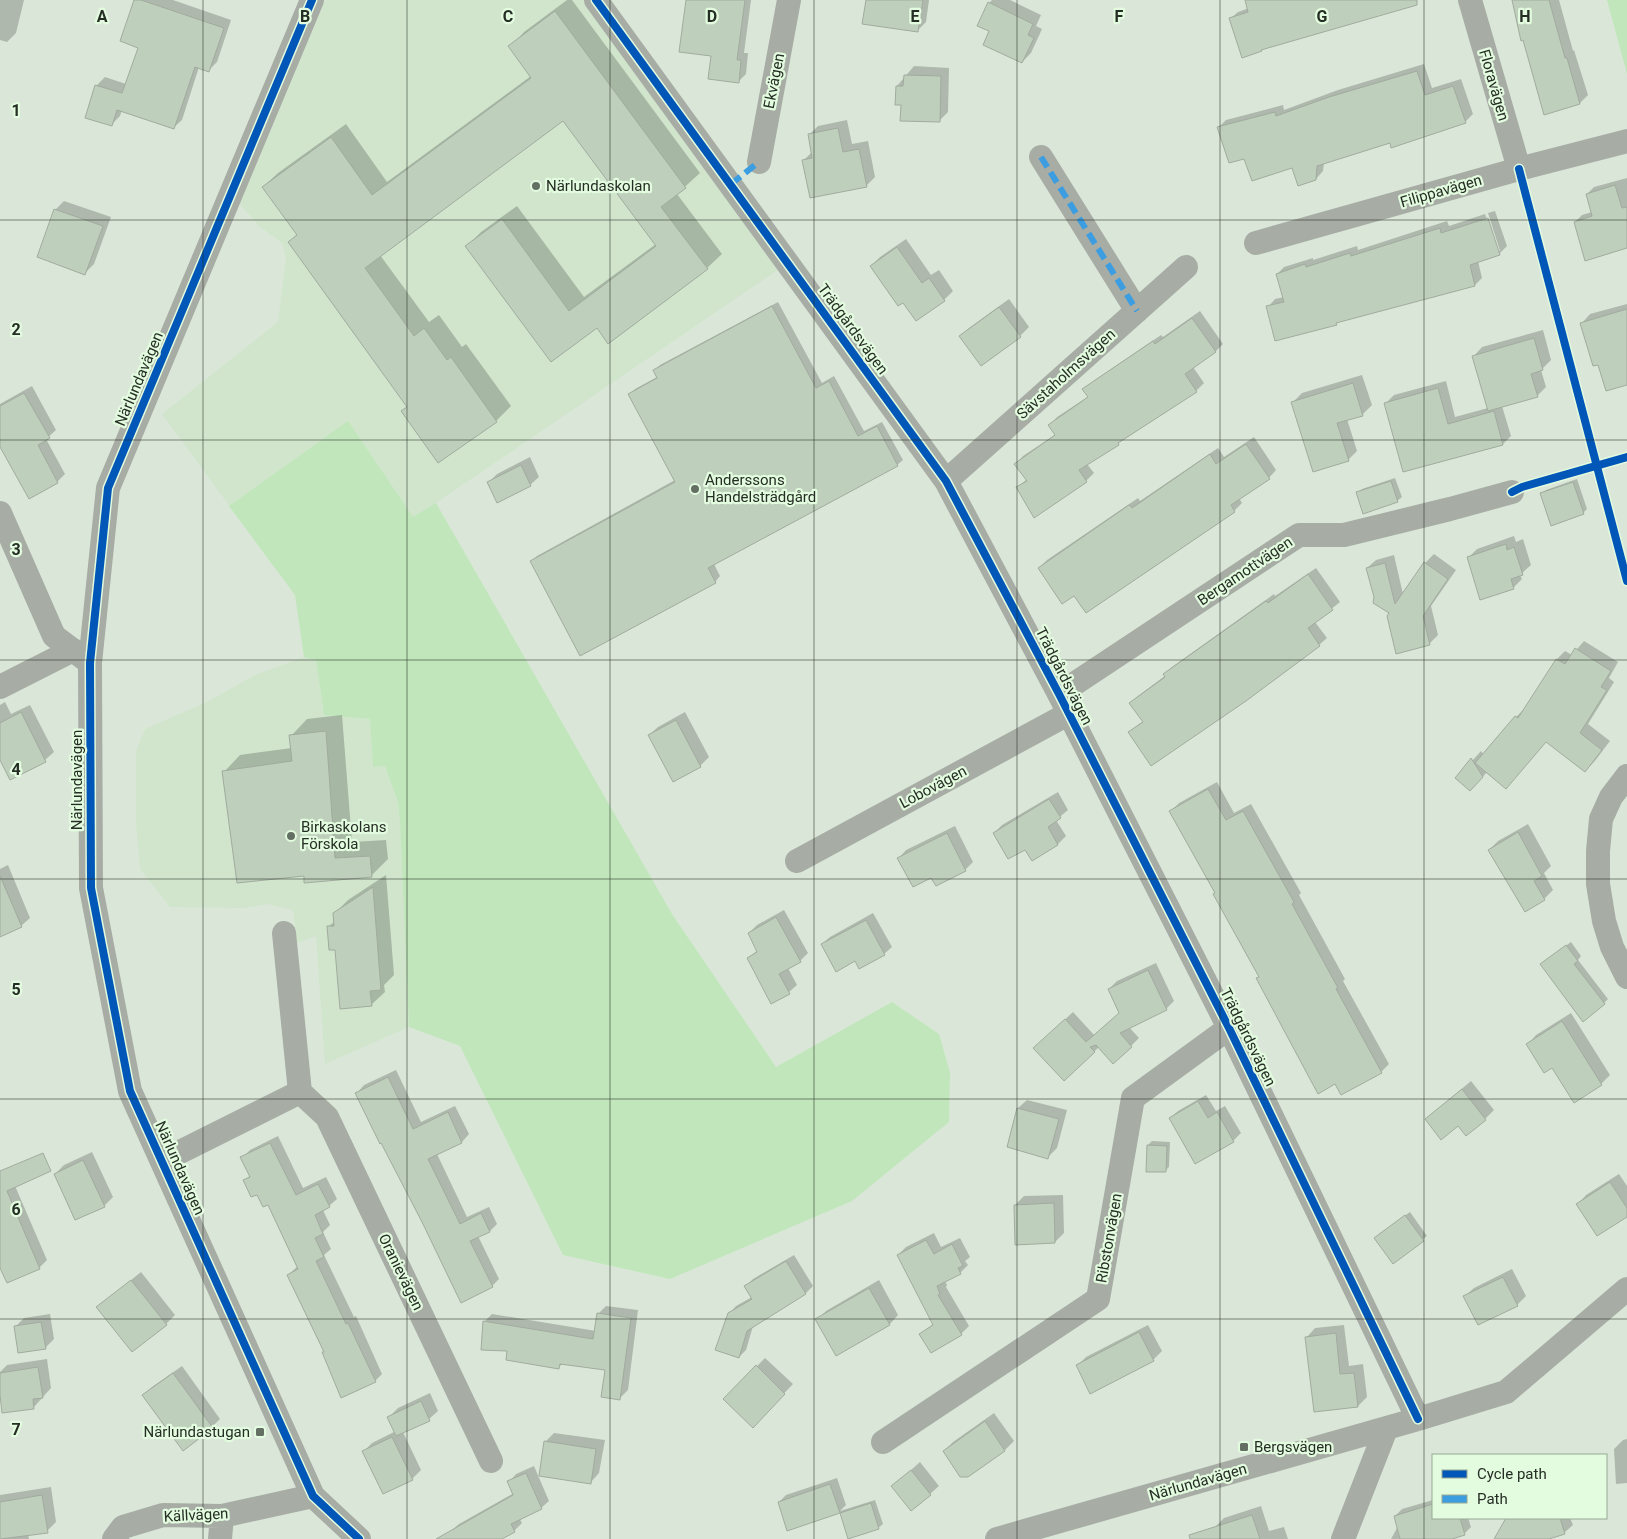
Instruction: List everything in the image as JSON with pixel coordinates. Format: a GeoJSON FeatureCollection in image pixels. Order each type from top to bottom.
{"type":"FeatureCollection","features":[{"type":"Feature","properties":{"kind":"street","name":"Närlundavägen"},"geometry":{"type":"LineString","coordinates":[[312,0],[108,488],[82,656],[91,888],[130,1091],[313,1496],[359,1539]]}},
{"type":"Feature","properties":{"kind":"street","name":"Trädgårdsvägen"},"geometry":{"type":"LineString","coordinates":[[596,0],[946,481],[1064,704],[1230,1028],[1418,1419]]}},
{"type":"Feature","properties":{"kind":"street","name":"Ekvägen"},"geometry":{"type":"LineString","coordinates":[[759,162],[789,0]]}},
{"type":"Feature","properties":{"kind":"street","name":"Floravägen"},"geometry":{"type":"LineString","coordinates":[[1470,0],[1519,169]]}},
{"type":"Feature","properties":{"kind":"street","name":"Filippavägen"},"geometry":{"type":"LineString","coordinates":[[1256,243],[1519,169],[1627,141]]}},
{"type":"Feature","properties":{"kind":"street"},"geometry":{"type":"LineString","coordinates":[[1041,156],[1137,311]]}},
{"type":"Feature","properties":{"kind":"street","name":"Sävstaholmsvägen"},"geometry":{"type":"LineString","coordinates":[[946,481],[1186,267]]}},
{"type":"Feature","properties":{"kind":"street","name":"Bergamottvägen"},"geometry":{"type":"LineString","coordinates":[[1064,704],[1299,535],[1344,536],[1512,492]]}},
{"type":"Feature","properties":{"kind":"street"},"geometry":{"type":"LineString","coordinates":[[0,513],[54,636],[82,656]]}},
{"type":"Feature","properties":{"kind":"street"},"geometry":{"type":"LineString","coordinates":[[0,687],[82,656]]}},
{"type":"Feature","properties":{"kind":"street","name":"Lobovägen"},"geometry":{"type":"LineString","coordinates":[[797,861],[1064,704]]}},
{"type":"Feature","properties":{"kind":"street"},"geometry":{"type":"LineString","coordinates":[[1627,776],[1611,797],[1601,819],[1598,851],[1598,884],[1604,921],[1612,947],[1627,977]]}},
{"type":"Feature","properties":{"kind":"street"},"geometry":{"type":"LineString","coordinates":[[162,1161],[300,1092],[284,933]]}},
{"type":"Feature","properties":{"kind":"street","name":"Ribstonvägen"},"geometry":{"type":"LineString","coordinates":[[882,1442],[1098,1298],[1134,1098],[1230,1028]]}},
{"type":"Feature","properties":{"kind":"street","name":"Oranievägen"},"geometry":{"type":"LineString","coordinates":[[300,1092],[327,1116],[491,1461]]}},
{"type":"Feature","properties":{"kind":"street","name":"Närlundavägen"},"geometry":{"type":"LineString","coordinates":[[997,1539],[1418,1419],[1506,1392],[1627,1289]]}},
{"type":"Feature","properties":{"kind":"street"},"geometry":{"type":"LineString","coordinates":[[1343,1539],[1386,1428]]}},
{"type":"Feature","properties":{"kind":"street","name":"Källvägen"},"geometry":{"type":"LineString","coordinates":[[114,1539],[123,1527],[163,1515],[222,1516],[313,1496]]}},
{"type":"Feature","properties":{"kind":"street"},"geometry":{"type":"LineString","coordinates":[[220,1539],[222,1516]]}},
{"type":"Feature","properties":{"kind":"shaded area"},"geometry":{"type":"Polygon","coordinates":[[[325,0],[596,0],[788,263],[436,503],[295,595],[162,414],[278,322],[286,257],[282,243],[260,227],[231,194],[300,59],[325,0]]]}},
{"type":"Feature","properties":{"kind":"shaded area"},"geometry":{"type":"Polygon","coordinates":[[[304,657],[316,660],[324,715],[370,719],[373,767],[385,766],[398,802],[400,823],[409,1027],[325,1064],[316,936],[297,943],[293,910],[267,904],[245,908],[170,907],[140,869],[136,823],[136,751],[145,729],[209,701],[255,675],[304,657]]]}},
{"type":"Feature","properties":{"kind":"green space"},"geometry":{"type":"Polygon","coordinates":[[[1607,0],[1627,0],[1627,74],[1607,0]]]}},
{"type":"Feature","properties":{"kind":"green space"},"geometry":{"type":"Polygon","coordinates":[[[348,421],[413,517],[436,503],[672,914],[776,1067],[892,1002],[939,1034],[950,1073],[949,1122],[852,1201],[670,1279],[563,1255],[460,1046],[409,1027],[398,802],[385,766],[373,767],[370,719],[324,715],[316,660],[304,657],[295,595],[229,506],[348,421]]]}},
{"type":"Feature","properties":{"kind":"building"},"geometry":{"type":"Polygon","coordinates":[[[134,0],[141,0],[224,28],[209,72],[195,67],[174,129],[117,110],[112,126],[85,118],[95,85],[122,93],[138,48],[120,41],[134,0]]]}},
{"type":"Feature","properties":{"kind":"building"},"geometry":{"type":"Polygon","coordinates":[[[686,0],[745,0],[737,60],[741,60],[739,83],[708,79],[711,56],[679,52],[686,0]]]}},
{"type":"Feature","properties":{"kind":"building"},"geometry":{"type":"Polygon","coordinates":[[[866,0],[923,0],[918,32],[862,24],[866,0]]]}},
{"type":"Feature","properties":{"kind":"building"},"geometry":{"type":"Polygon","coordinates":[[[1245,0],[1417,0],[1417,5],[1261,50],[1242,58],[1229,18],[1248,12],[1245,0]]]}},
{"type":"Feature","properties":{"kind":"building"},"geometry":{"type":"Polygon","coordinates":[[[1512,0],[1549,0],[1580,104],[1544,115],[1523,40],[1521,41],[1512,0]]]}},
{"type":"Feature","properties":{"kind":"building"},"geometry":{"type":"Polygon","coordinates":[[[988,2],[1033,24],[1028,35],[1034,38],[1022,63],[983,45],[989,31],[977,26],[988,2]]]}},
{"type":"Feature","properties":{"kind":"building"},"geometry":{"type":"Polygon","coordinates":[[[555,11],[686,188],[661,207],[708,269],[608,344],[597,328],[551,362],[465,246],[502,219],[569,311],[656,246],[563,121],[365,268],[414,336],[424,328],[447,360],[451,357],[497,422],[438,463],[401,411],[407,407],[288,242],[297,235],[262,187],[331,137],[372,195],[531,78],[508,46],[555,11]]]}},
{"type":"Feature","properties":{"kind":"building"},"geometry":{"type":"Polygon","coordinates":[[[1417,71],[1425,95],[1453,86],[1466,123],[1391,148],[1390,143],[1317,166],[1316,180],[1298,186],[1292,168],[1252,181],[1244,159],[1229,163],[1217,127],[1275,112],[1276,116],[1329,97],[1417,71]]]}},
{"type":"Feature","properties":{"kind":"building"},"geometry":{"type":"Polygon","coordinates":[[[904,75],[941,76],[940,122],[900,121],[901,105],[895,105],[896,86],[903,86],[904,75]]]}},
{"type":"Feature","properties":{"kind":"building"},"geometry":{"type":"Polygon","coordinates":[[[838,128],[843,152],[859,149],[867,187],[810,198],[802,160],[812,158],[808,134],[838,128]]]}},
{"type":"Feature","properties":{"kind":"building"},"geometry":{"type":"Polygon","coordinates":[[[1615,185],[1622,208],[1627,207],[1627,248],[1585,261],[1574,222],[1592,216],[1586,194],[1615,185]]]}},
{"type":"Feature","properties":{"kind":"building"},"geometry":{"type":"Polygon","coordinates":[[[54,209],[103,226],[85,275],[37,257],[54,209]]]}},
{"type":"Feature","properties":{"kind":"building"},"geometry":{"type":"Polygon","coordinates":[[[1488,218],[1500,255],[1470,265],[1475,286],[1275,341],[1266,306],[1284,302],[1276,274],[1305,264],[1306,267],[1350,253],[1351,256],[1440,228],[1441,233],[1488,218]]]}},
{"type":"Feature","properties":{"kind":"building"},"geometry":{"type":"Polygon","coordinates":[[[897,247],[922,283],[929,278],[945,301],[916,321],[903,303],[898,306],[870,266],[897,247]]]}},
{"type":"Feature","properties":{"kind":"building"},"geometry":{"type":"Polygon","coordinates":[[[772,306],[816,388],[829,381],[858,436],[877,426],[898,466],[708,568],[716,583],[580,656],[530,561],[675,482],[628,394],[657,378],[653,370],[772,306]]]}},
{"type":"Feature","properties":{"kind":"building"},"geometry":{"type":"Polygon","coordinates":[[[999,307],[1021,337],[981,366],[959,336],[999,307]]]}},
{"type":"Feature","properties":{"kind":"building"},"geometry":{"type":"Polygon","coordinates":[[[1627,309],[1627,385],[1606,391],[1598,365],[1593,366],[1580,323],[1627,309]]]}},
{"type":"Feature","properties":{"kind":"building"},"geometry":{"type":"Polygon","coordinates":[[[1192,318],[1216,352],[1185,374],[1197,392],[1079,470],[1087,482],[1034,518],[1016,487],[1027,481],[1014,464],[1055,435],[1048,425],[1088,397],[1082,389],[1153,341],[1155,344],[1192,318]]]}},
{"type":"Feature","properties":{"kind":"building"},"geometry":{"type":"Polygon","coordinates":[[[1534,338],[1543,370],[1531,374],[1538,397],[1488,411],[1472,356],[1534,338]]]}},
{"type":"Feature","properties":{"kind":"building"},"geometry":{"type":"Polygon","coordinates":[[[1353,383],[1363,416],[1337,423],[1349,461],[1313,472],[1291,402],[1353,383]]]}},
{"type":"Feature","properties":{"kind":"building"},"geometry":{"type":"Polygon","coordinates":[[[1438,388],[1448,424],[1494,411],[1503,445],[1403,472],[1384,403],[1438,388]]]}},
{"type":"Feature","properties":{"kind":"building"},"geometry":{"type":"Polygon","coordinates":[[[24,393],[50,438],[38,445],[58,483],[29,499],[0,447],[0,406],[24,393]]]}},
{"type":"Feature","properties":{"kind":"building"},"geometry":{"type":"Polygon","coordinates":[[[1246,444],[1270,479],[1231,505],[1235,512],[1086,613],[1074,596],[1062,604],[1038,568],[1129,505],[1132,508],[1210,454],[1216,464],[1246,444]]]}},
{"type":"Feature","properties":{"kind":"building"},"geometry":{"type":"Polygon","coordinates":[[[521,465],[531,486],[497,503],[487,482],[521,465]]]}},
{"type":"Feature","properties":{"kind":"building"},"geometry":{"type":"Polygon","coordinates":[[[1391,481],[1398,502],[1363,514],[1356,492],[1391,481]]]}},
{"type":"Feature","properties":{"kind":"building"},"geometry":{"type":"Polygon","coordinates":[[[1573,482],[1584,514],[1551,526],[1540,493],[1573,482]]]}},
{"type":"Feature","properties":{"kind":"building"},"geometry":{"type":"Polygon","coordinates":[[[1506,544],[1507,550],[1514,547],[1523,575],[1511,579],[1514,589],[1480,600],[1467,557],[1506,544]]]}},
{"type":"Feature","properties":{"kind":"building"},"geometry":{"type":"Polygon","coordinates":[[[1424,562],[1448,579],[1423,616],[1430,645],[1396,654],[1387,616],[1389,613],[1373,603],[1374,597],[1366,568],[1385,563],[1395,604],[1424,562]]]}},
{"type":"Feature","properties":{"kind":"building"},"geometry":{"type":"Polygon","coordinates":[[[1308,574],[1333,610],[1308,628],[1320,646],[1246,701],[1151,766],[1128,732],[1143,722],[1129,703],[1165,677],[1163,674],[1266,601],[1268,603],[1308,574]]]}},
{"type":"Feature","properties":{"kind":"building"},"geometry":{"type":"Polygon","coordinates":[[[1575,648],[1611,671],[1601,687],[1607,690],[1580,733],[1602,750],[1585,772],[1546,742],[1506,789],[1475,763],[1515,716],[1518,718],[1556,659],[1565,664],[1575,648]]]}},
{"type":"Feature","properties":{"kind":"building"},"geometry":{"type":"Polygon","coordinates":[[[21,712],[46,762],[10,780],[0,760],[0,723],[21,712]]]}},
{"type":"Feature","properties":{"kind":"building"},"geometry":{"type":"Polygon","coordinates":[[[676,720],[701,767],[673,782],[648,735],[676,720]]]}},
{"type":"Feature","properties":{"kind":"building"},"geometry":{"type":"Polygon","coordinates":[[[326,731],[335,858],[370,856],[372,877],[304,883],[304,876],[237,883],[222,771],[292,761],[289,735],[326,731]]]}},
{"type":"Feature","properties":{"kind":"building"},"geometry":{"type":"Polygon","coordinates":[[[1471,758],[1483,777],[1470,791],[1455,778],[1471,758]]]}},
{"type":"Feature","properties":{"kind":"building"},"geometry":{"type":"Polygon","coordinates":[[[1208,789],[1226,820],[1243,811],[1294,902],[1292,904],[1382,1073],[1341,1095],[1335,1084],[1318,1094],[1256,978],[1259,977],[1213,894],[1215,893],[1169,811],[1208,789]]]}},
{"type":"Feature","properties":{"kind":"building"},"geometry":{"type":"Polygon","coordinates":[[[1049,799],[1061,818],[1048,827],[1058,845],[1032,861],[1025,850],[1008,859],[993,833],[1049,799]]]}},
{"type":"Feature","properties":{"kind":"building"},"geometry":{"type":"Polygon","coordinates":[[[1518,832],[1542,876],[1534,881],[1545,900],[1525,912],[1488,850],[1518,832]]]}},
{"type":"Feature","properties":{"kind":"building"},"geometry":{"type":"Polygon","coordinates":[[[947,833],[966,871],[936,886],[931,878],[913,887],[897,858],[947,833]]]}},
{"type":"Feature","properties":{"kind":"building"},"geometry":{"type":"Polygon","coordinates":[[[0,876],[22,927],[0,937],[0,876]]]}},
{"type":"Feature","properties":{"kind":"building"},"geometry":{"type":"Polygon","coordinates":[[[373,887],[381,990],[370,991],[372,1006],[340,1009],[335,950],[329,950],[327,926],[334,926],[333,913],[373,887]]]}},
{"type":"Feature","properties":{"kind":"building"},"geometry":{"type":"Polygon","coordinates":[[[776,917],[801,962],[779,974],[790,994],[771,1004],[747,958],[757,952],[748,933],[776,917]]]}},
{"type":"Feature","properties":{"kind":"building"},"geometry":{"type":"Polygon","coordinates":[[[866,920],[885,955],[859,969],[855,961],[836,972],[821,944],[866,920]]]}},
{"type":"Feature","properties":{"kind":"building"},"geometry":{"type":"Polygon","coordinates":[[[1566,945],[1578,961],[1574,964],[1605,1004],[1583,1022],[1540,964],[1566,945]]]}},
{"type":"Feature","properties":{"kind":"building"},"geometry":{"type":"Polygon","coordinates":[[[1148,970],[1167,1010],[1120,1033],[1132,1047],[1113,1064],[1096,1045],[1090,1047],[1095,1052],[1064,1081],[1033,1048],[1065,1019],[1086,1042],[1119,1013],[1108,989],[1148,970]]]}},
{"type":"Feature","properties":{"kind":"building"},"geometry":{"type":"Polygon","coordinates":[[[1562,1021],[1602,1085],[1574,1103],[1552,1068],[1544,1073],[1526,1044],[1562,1021]]]}},
{"type":"Feature","properties":{"kind":"building"},"geometry":{"type":"Polygon","coordinates":[[[388,1077],[413,1129],[448,1112],[462,1143],[428,1159],[460,1224],[481,1213],[490,1232],[470,1241],[493,1287],[461,1303],[422,1222],[355,1093],[388,1077]]]}},
{"type":"Feature","properties":{"kind":"building"},"geometry":{"type":"Polygon","coordinates":[[[1462,1089],[1486,1120],[1466,1136],[1458,1126],[1441,1140],[1425,1119],[1462,1089]]]}},
{"type":"Feature","properties":{"kind":"building"},"geometry":{"type":"Polygon","coordinates":[[[1198,1101],[1208,1118],[1217,1112],[1234,1142],[1195,1164],[1169,1118],[1198,1101]]]}},
{"type":"Feature","properties":{"kind":"building"},"geometry":{"type":"Polygon","coordinates":[[[1017,1108],[1059,1119],[1048,1159],[1007,1147],[1017,1108]]]}},
{"type":"Feature","properties":{"kind":"building"},"geometry":{"type":"Polygon","coordinates":[[[270,1143],[296,1195],[318,1184],[330,1207],[315,1215],[323,1234],[315,1238],[324,1257],[316,1261],[376,1382],[341,1398],[322,1352],[324,1352],[287,1275],[298,1269],[268,1205],[263,1207],[257,1195],[251,1197],[243,1180],[250,1177],[240,1157],[270,1143]]]}},
{"type":"Feature","properties":{"kind":"building"},"geometry":{"type":"Polygon","coordinates":[[[1147,1145],[1167,1146],[1166,1172],[1146,1172],[1147,1145]]]}},
{"type":"Feature","properties":{"kind":"building"},"geometry":{"type":"Polygon","coordinates":[[[43,1153],[51,1171],[7,1191],[40,1269],[7,1283],[0,1268],[0,1171],[43,1153]]]}},
{"type":"Feature","properties":{"kind":"building"},"geometry":{"type":"Polygon","coordinates":[[[83,1160],[105,1207],[75,1220],[54,1174],[83,1160]]]}},
{"type":"Feature","properties":{"kind":"building"},"geometry":{"type":"Polygon","coordinates":[[[1610,1182],[1627,1208],[1627,1217],[1597,1236],[1576,1204],[1610,1182]]]}},
{"type":"Feature","properties":{"kind":"building"},"geometry":{"type":"Polygon","coordinates":[[[1054,1203],[1055,1243],[1015,1245],[1014,1205],[1054,1203]]]}},
{"type":"Feature","properties":{"kind":"building"},"geometry":{"type":"Polygon","coordinates":[[[1405,1215],[1424,1241],[1393,1264],[1374,1238],[1405,1215]]]}},
{"type":"Feature","properties":{"kind":"building"},"geometry":{"type":"Polygon","coordinates":[[[926,1240],[934,1254],[952,1244],[963,1266],[958,1268],[961,1274],[937,1286],[940,1294],[938,1295],[962,1335],[931,1353],[919,1334],[933,1325],[897,1255],[926,1240]]]}},
{"type":"Feature","properties":{"kind":"building"},"geometry":{"type":"Polygon","coordinates":[[[786,1261],[806,1294],[747,1331],[739,1358],[715,1350],[728,1313],[752,1299],[744,1286],[786,1261]]]}},
{"type":"Feature","properties":{"kind":"building"},"geometry":{"type":"Polygon","coordinates":[[[1503,1277],[1518,1306],[1478,1325],[1463,1296],[1503,1277]]]}},
{"type":"Feature","properties":{"kind":"building"},"geometry":{"type":"Polygon","coordinates":[[[131,1280],[167,1325],[132,1352],[96,1307],[131,1280]]]}},
{"type":"Feature","properties":{"kind":"building"},"geometry":{"type":"Polygon","coordinates":[[[869,1288],[890,1325],[836,1356],[815,1319],[869,1288]]]}},
{"type":"Feature","properties":{"kind":"building"},"geometry":{"type":"Polygon","coordinates":[[[597,1313],[631,1318],[620,1400],[601,1397],[605,1370],[560,1364],[559,1369],[506,1360],[507,1351],[481,1350],[483,1321],[593,1339],[597,1313]]]}},
{"type":"Feature","properties":{"kind":"building"},"geometry":{"type":"Polygon","coordinates":[[[41,1322],[46,1349],[18,1353],[14,1326],[41,1322]]]}},
{"type":"Feature","properties":{"kind":"building"},"geometry":{"type":"Polygon","coordinates":[[[1139,1332],[1154,1361],[1090,1394],[1076,1365],[1139,1332]]]}},
{"type":"Feature","properties":{"kind":"building"},"geometry":{"type":"Polygon","coordinates":[[[1336,1333],[1340,1374],[1354,1373],[1358,1407],[1314,1412],[1305,1337],[1336,1333]]]}},
{"type":"Feature","properties":{"kind":"building"},"geometry":{"type":"Polygon","coordinates":[[[756,1365],[785,1394],[753,1428],[723,1399],[756,1365]]]}},
{"type":"Feature","properties":{"kind":"building"},"geometry":{"type":"Polygon","coordinates":[[[38,1367],[43,1398],[33,1399],[34,1409],[2,1413],[0,1373],[38,1367]]]}},
{"type":"Feature","properties":{"kind":"building"},"geometry":{"type":"Polygon","coordinates":[[[173,1373],[213,1428],[183,1451],[142,1395],[173,1373]]]}},
{"type":"Feature","properties":{"kind":"building"},"geometry":{"type":"Polygon","coordinates":[[[421,1401],[430,1421],[396,1436],[387,1417],[421,1401]]]}},
{"type":"Feature","properties":{"kind":"building"},"geometry":{"type":"Polygon","coordinates":[[[985,1421],[1005,1451],[968,1477],[960,1477],[943,1451],[985,1421]]]}},
{"type":"Feature","properties":{"kind":"building"},"geometry":{"type":"Polygon","coordinates":[[[392,1437],[413,1480],[383,1494],[362,1451],[392,1437]]]}},
{"type":"Feature","properties":{"kind":"building"},"geometry":{"type":"Polygon","coordinates":[[[544,1441],[596,1449],[591,1484],[539,1476],[544,1441]]]}},
{"type":"Feature","properties":{"kind":"building"},"geometry":{"type":"Polygon","coordinates":[[[911,1470],[931,1495],[911,1511],[891,1486],[911,1470]]]}},
{"type":"Feature","properties":{"kind":"building"},"geometry":{"type":"Polygon","coordinates":[[[526,1473],[542,1509],[511,1524],[515,1532],[502,1539],[436,1539],[513,1495],[507,1481],[526,1473]]]}},
{"type":"Feature","properties":{"kind":"building"},"geometry":{"type":"Polygon","coordinates":[[[830,1484],[840,1513],[787,1531],[778,1502],[830,1484]]]}},
{"type":"Feature","properties":{"kind":"building"},"geometry":{"type":"Polygon","coordinates":[[[42,1495],[48,1533],[0,1539],[0,1502],[42,1495]]]}},
{"type":"Feature","properties":{"kind":"building"},"geometry":{"type":"Polygon","coordinates":[[[871,1503],[879,1529],[848,1539],[840,1513],[871,1503]]]}},
{"type":"Feature","properties":{"kind":"building"},"geometry":{"type":"Polygon","coordinates":[[[1432,1504],[1432,1519],[1460,1519],[1465,1535],[1452,1539],[1400,1539],[1394,1516],[1432,1504]]]}},
{"type":"Feature","properties":{"kind":"building"},"geometry":{"type":"Polygon","coordinates":[[[1252,1515],[1260,1539],[1190,1539],[1189,1535],[1252,1515]]]}},
{"type":"Feature","properties":{"kind":"building"},"geometry":{"type":"Polygon","coordinates":[[[1505,1519],[1560,1519],[1565,1534],[1549,1539],[1494,1539],[1505,1519]]]}},
{"type":"Feature","properties":{"kind":"marked path"},"geometry":{"type":"LineString","coordinates":[[1041,157],[1137,311]]}},
{"type":"Feature","properties":{"kind":"marked path"},"geometry":{"type":"LineString","coordinates":[[731,184],[759,162]]}},
{"type":"Feature","properties":{"kind":"cycle path"},"geometry":{"type":"LineString","coordinates":[[312,0],[108,488],[90,663],[91,888],[130,1091],[313,1496],[359,1539]]}},
{"type":"Feature","properties":{"kind":"cycle path"},"geometry":{"type":"LineString","coordinates":[[596,0],[946,481],[1059,694],[1229,1028],[1418,1419]]}},
{"type":"Feature","properties":{"kind":"cycle path"},"geometry":{"type":"LineString","coordinates":[[1519,169],[1627,581]]}},
{"type":"Feature","properties":{"kind":"cycle path"},"geometry":{"type":"LineString","coordinates":[[1512,492],[1522,487],[1627,457]]}},
{"type":"Feature","properties":{"kind":"place","name":"Närlundaskolan"},"geometry":{"type":"Point","coordinates":[536,186]}},
{"type":"Feature","properties":{"kind":"place","name":"Anderssons Handelsträdgård"},"geometry":{"type":"Point","coordinates":[695,489]}},
{"type":"Feature","properties":{"kind":"place","name":"Birkaskolans Förskola"},"geometry":{"type":"Point","coordinates":[291,836]}},
{"type":"Feature","properties":{"kind":"place","name":"Närlundastugan"},"geometry":{"type":"Point","coordinates":[260,1432]}},
{"type":"Feature","properties":{"kind":"place","name":"Bergsvägen"},"geometry":{"type":"Point","coordinates":[1244,1447]}}]}
